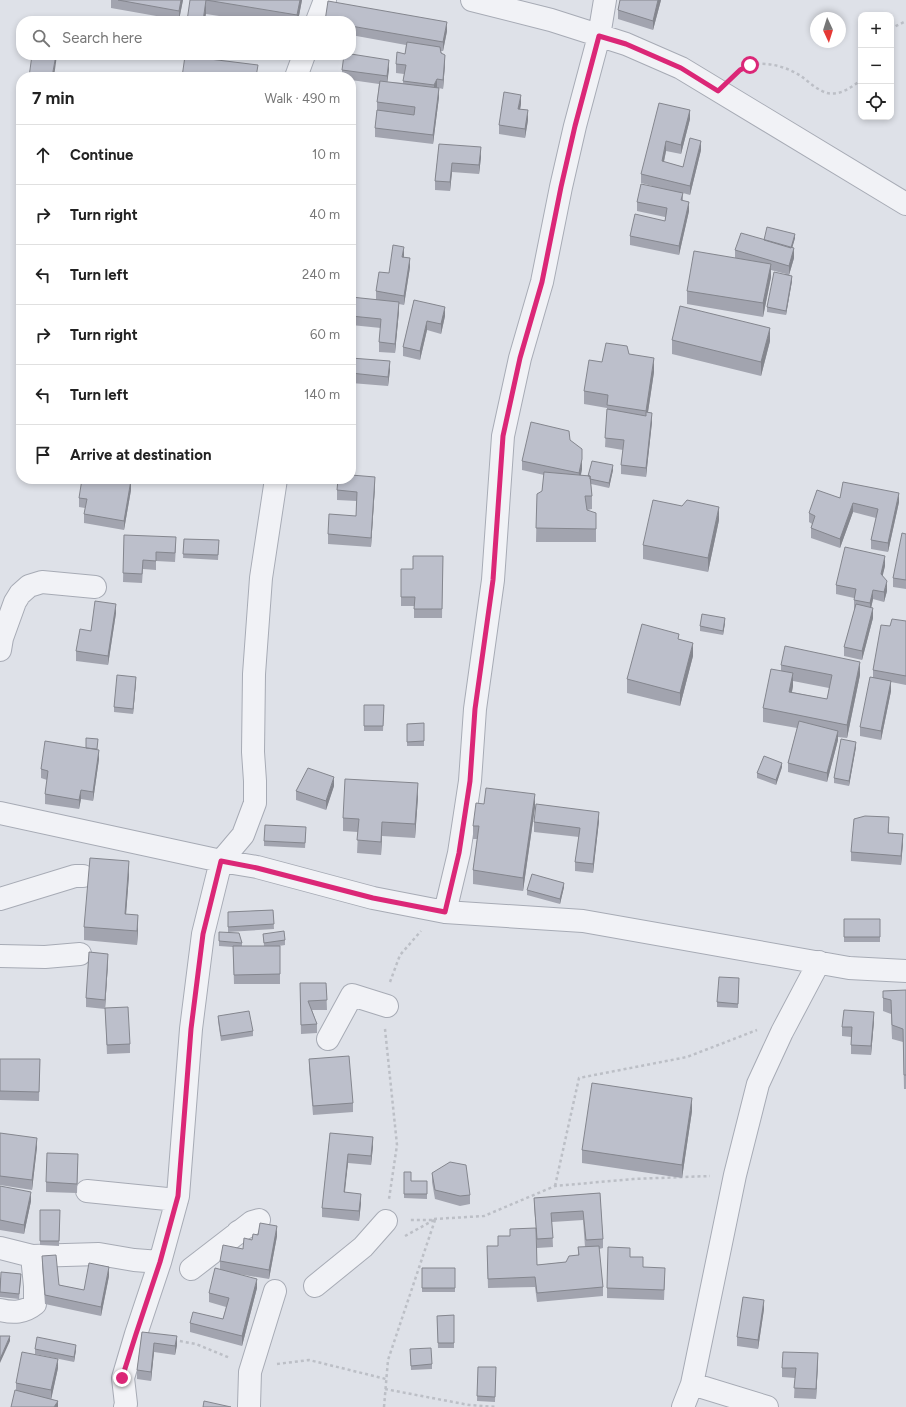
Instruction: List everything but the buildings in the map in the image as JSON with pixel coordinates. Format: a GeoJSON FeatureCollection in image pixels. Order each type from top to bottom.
{"type":"FeatureCollection","features":[{"type":"Feature","properties":{"kind":"street"},"geometry":{"type":"LineString","coordinates":[[319,16],[325,0]]}},
{"type":"Feature","properties":{"kind":"street"},"geometry":{"type":"LineString","coordinates":[[472,0],[551,20],[626,44],[681,68],[906,204]]}},
{"type":"Feature","properties":{"kind":"street"},"geometry":{"type":"LineString","coordinates":[[445,912],[459,853],[470,781],[475,709],[493,580],[503,436],[520,358],[542,282],[575,126],[599,36],[604,0]]}},
{"type":"Feature","properties":{"kind":"street"},"geometry":{"type":"LineString","coordinates":[[298,72],[302,60]]}},
{"type":"Feature","properties":{"kind":"street"},"geometry":{"type":"LineString","coordinates":[[125,1407],[126,1404],[122,1378],[160,1262],[178,1196],[191,1029],[203,934],[221,861],[243,835],[255,803],[256,781],[253,752],[254,674],[261,578],[275,484]]}},
{"type":"Feature","properties":{"kind":"street"},"geometry":{"type":"LineString","coordinates":[[0,650],[2,638],[15,602],[20,594],[29,586],[42,582],[96,587]]}},
{"type":"Feature","properties":{"kind":"street"},"geometry":{"type":"LineString","coordinates":[[0,814],[257,868],[373,898],[445,912],[583,921],[849,968],[906,971]]}},
{"type":"Feature","properties":{"kind":"street"},"geometry":{"type":"LineString","coordinates":[[0,899],[75,876],[83,876]]}},
{"type":"Feature","properties":{"kind":"street"},"geometry":{"type":"LineString","coordinates":[[0,956],[45,957],[80,954]]}},
{"type":"Feature","properties":{"kind":"street"},"geometry":{"type":"LineString","coordinates":[[683,1407],[692,1384],[735,1175],[758,1084],[818,962]]}},
{"type":"Feature","properties":{"kind":"street"},"geometry":{"type":"LineString","coordinates":[[328,1039],[352,995],[387,1006]]}},
{"type":"Feature","properties":{"kind":"street"},"geometry":{"type":"LineString","coordinates":[[86,1191],[177,1200]]}},
{"type":"Feature","properties":{"kind":"street"},"geometry":{"type":"LineString","coordinates":[[314,1286],[363,1247],[386,1221]]}},
{"type":"Feature","properties":{"kind":"street"},"geometry":{"type":"LineString","coordinates":[[191,1269],[238,1232]]}},
{"type":"Feature","properties":{"kind":"street"},"geometry":{"type":"LineString","coordinates":[[0,1248],[32,1256],[99,1254],[134,1260],[160,1262]]}},
{"type":"Feature","properties":{"kind":"street"},"geometry":{"type":"LineString","coordinates":[[0,1310],[10,1313],[28,1310],[35,1304],[32,1256]]}},
{"type":"Feature","properties":{"kind":"street"},"geometry":{"type":"LineString","coordinates":[[249,1406],[250,1372],[275,1291]]}},
{"type":"Feature","properties":{"kind":"street"},"geometry":{"type":"LineString","coordinates":[[692,1384],[768,1407]]}},
{"type":"Feature","properties":{"kind":"path"},"geometry":{"type":"LineString","coordinates":[[894,27],[906,21]]}},
{"type":"Feature","properties":{"kind":"path"},"geometry":{"type":"LineString","coordinates":[[718,91],[740,70],[750,65],[767,64],[784,67],[828,93],[840,92],[850,88],[858,82]]}},
{"type":"Feature","properties":{"kind":"path"},"geometry":{"type":"LineString","coordinates":[[386,1221],[397,1145],[388,1069],[385,1022],[390,981],[400,955],[419,933],[445,912]]}},
{"type":"Feature","properties":{"kind":"path"},"geometry":{"type":"LineString","coordinates":[[555,1186],[579,1078],[687,1057],[790,1017]]}},
{"type":"Feature","properties":{"kind":"path"},"geometry":{"type":"LineString","coordinates":[[386,1221],[484,1216],[555,1186],[633,1179],[735,1175]]}},
{"type":"Feature","properties":{"kind":"path"},"geometry":{"type":"LineString","coordinates":[[384,1407],[388,1360],[435,1220],[386,1221]]}},
{"type":"Feature","properties":{"kind":"path"},"geometry":{"type":"LineString","coordinates":[[385,1389],[469,1406],[497,1407]]}},
{"type":"Feature","properties":{"kind":"route"},"geometry":{"type":"LineString","coordinates":[[122,1378],[160,1262],[178,1196],[191,1029],[203,934],[221,861],[257,868],[373,898],[445,912],[459,853],[470,781],[475,709],[493,580],[503,436],[520,358],[542,282],[575,126],[599,36],[626,44],[681,68],[718,91],[740,70],[750,65]]}}]}
